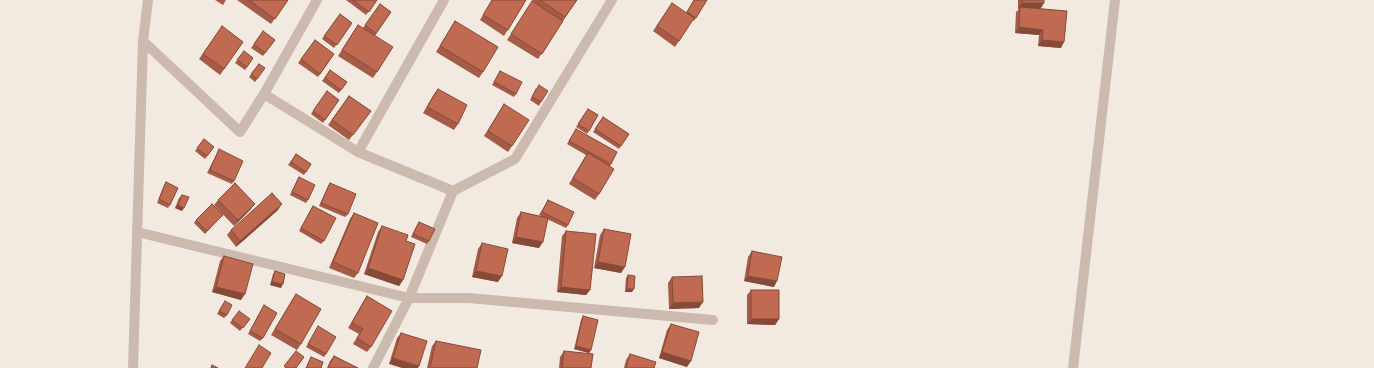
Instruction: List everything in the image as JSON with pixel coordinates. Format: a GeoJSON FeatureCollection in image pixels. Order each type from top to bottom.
{"type":"FeatureCollection","features":[{"type":"Feature","properties":{"kind":"street"},"geometry":{"type":"LineString","coordinates":[[133,368],[143,41],[148,0]]}},
{"type":"Feature","properties":{"kind":"street"},"geometry":{"type":"LineString","coordinates":[[143,41],[240,132],[264,94],[317,0]]}},
{"type":"Feature","properties":{"kind":"street"},"geometry":{"type":"LineString","coordinates":[[358,152],[444,0]]}},
{"type":"Feature","properties":{"kind":"street"},"geometry":{"type":"LineString","coordinates":[[373,368],[410,298],[453,191],[515,159],[612,0]]}},
{"type":"Feature","properties":{"kind":"street"},"geometry":{"type":"LineString","coordinates":[[1073,368],[1115,0]]}},
{"type":"Feature","properties":{"kind":"street"},"geometry":{"type":"LineString","coordinates":[[264,94],[358,152],[453,191]]}},
{"type":"Feature","properties":{"kind":"street"},"geometry":{"type":"LineString","coordinates":[[137,232],[410,298],[469,298],[713,320]]}},
{"type":"Feature","properties":{"kind":"building"},"geometry":{"type":"Polygon","coordinates":[[[249,0],[288,0],[275,19],[249,0]]]}},
{"type":"Feature","properties":{"kind":"building"},"geometry":{"type":"Polygon","coordinates":[[[353,0],[377,0],[369,12],[353,0]]]}},
{"type":"Feature","properties":{"kind":"building"},"geometry":{"type":"Polygon","coordinates":[[[492,0],[526,0],[508,30],[483,15],[492,0]]]}},
{"type":"Feature","properties":{"kind":"building"},"geometry":{"type":"Polygon","coordinates":[[[540,0],[577,0],[565,17],[540,0]]]}},
{"type":"Feature","properties":{"kind":"building"},"geometry":{"type":"Polygon","coordinates":[[[694,0],[707,0],[696,18],[687,12],[694,0]]]}},
{"type":"Feature","properties":{"kind":"building"},"geometry":{"type":"Polygon","coordinates":[[[1022,0],[1044,0],[1044,3],[1022,3],[1022,0]]]}},
{"type":"Feature","properties":{"kind":"building"},"geometry":{"type":"Polygon","coordinates":[[[532,1],[563,21],[542,54],[511,34],[532,1]]]}},
{"type":"Feature","properties":{"kind":"building"},"geometry":{"type":"Polygon","coordinates":[[[672,3],[694,18],[679,41],[657,26],[672,3]]]}},
{"type":"Feature","properties":{"kind":"building"},"geometry":{"type":"Polygon","coordinates":[[[380,4],[391,12],[376,33],[365,25],[380,4]]]}},
{"type":"Feature","properties":{"kind":"building"},"geometry":{"type":"Polygon","coordinates":[[[1020,7],[1067,11],[1064,42],[1042,40],[1043,30],[1019,27],[1020,7]]]}},
{"type":"Feature","properties":{"kind":"building"},"geometry":{"type":"Polygon","coordinates":[[[340,14],[352,23],[337,45],[324,36],[340,14]]]}},
{"type":"Feature","properties":{"kind":"building"},"geometry":{"type":"Polygon","coordinates":[[[455,21],[498,47],[483,72],[440,46],[455,21]]]}},
{"type":"Feature","properties":{"kind":"building"},"geometry":{"type":"Polygon","coordinates":[[[358,25],[393,47],[377,72],[342,50],[358,25]]]}},
{"type":"Feature","properties":{"kind":"building"},"geometry":{"type":"Polygon","coordinates":[[[222,26],[243,42],[224,69],[203,54],[222,26]]]}},
{"type":"Feature","properties":{"kind":"building"},"geometry":{"type":"Polygon","coordinates":[[[263,31],[275,40],[265,53],[254,44],[263,31]]]}},
{"type":"Feature","properties":{"kind":"building"},"geometry":{"type":"Polygon","coordinates":[[[315,40],[334,54],[320,74],[301,59],[315,40]]]}},
{"type":"Feature","properties":{"kind":"building"},"geometry":{"type":"Polygon","coordinates":[[[244,51],[253,58],[247,67],[237,60],[244,51]]]}},
{"type":"Feature","properties":{"kind":"building"},"geometry":{"type":"Polygon","coordinates":[[[259,64],[265,68],[257,79],[251,74],[259,64]]]}},
{"type":"Feature","properties":{"kind":"building"},"geometry":{"type":"Polygon","coordinates":[[[330,70],[347,82],[341,90],[325,78],[330,70]]]}},
{"type":"Feature","properties":{"kind":"building"},"geometry":{"type":"Polygon","coordinates":[[[500,71],[522,82],[516,94],[494,82],[500,71]]]}},
{"type":"Feature","properties":{"kind":"building"},"geometry":{"type":"Polygon","coordinates":[[[539,85],[548,91],[541,102],[532,97],[539,85]]]}},
{"type":"Feature","properties":{"kind":"building"},"geometry":{"type":"Polygon","coordinates":[[[438,89],[467,105],[458,124],[427,107],[438,89]]]}},
{"type":"Feature","properties":{"kind":"building"},"geometry":{"type":"Polygon","coordinates":[[[327,91],[339,100],[325,120],[313,111],[327,91]]]}},
{"type":"Feature","properties":{"kind":"building"},"geometry":{"type":"Polygon","coordinates":[[[349,96],[371,111],[353,135],[332,120],[349,96]]]}},
{"type":"Feature","properties":{"kind":"building"},"geometry":{"type":"Polygon","coordinates":[[[504,104],[529,120],[512,146],[488,131],[504,104]]]}},
{"type":"Feature","properties":{"kind":"building"},"geometry":{"type":"Polygon","coordinates":[[[588,109],[598,115],[589,131],[578,124],[588,109]]]}},
{"type":"Feature","properties":{"kind":"building"},"geometry":{"type":"Polygon","coordinates":[[[603,117],[629,134],[621,146],[595,129],[603,117]]]}},
{"type":"Feature","properties":{"kind":"building"},"geometry":{"type":"Polygon","coordinates":[[[576,129],[617,152],[611,164],[569,141],[576,129]]]}},
{"type":"Feature","properties":{"kind":"building"},"geometry":{"type":"Polygon","coordinates":[[[204,139],[214,147],[207,156],[197,148],[204,139]]]}},
{"type":"Feature","properties":{"kind":"building"},"geometry":{"type":"Polygon","coordinates":[[[219,149],[243,161],[234,181],[210,170],[219,149]]]}},
{"type":"Feature","properties":{"kind":"building"},"geometry":{"type":"Polygon","coordinates":[[[588,153],[614,169],[599,194],[573,178],[588,153]]]}},
{"type":"Feature","properties":{"kind":"building"},"geometry":{"type":"Polygon","coordinates":[[[296,154],[311,164],[306,172],[291,162],[296,154]]]}},
{"type":"Feature","properties":{"kind":"building"},"geometry":{"type":"Polygon","coordinates":[[[299,177],[315,185],[308,200],[292,192],[299,177]]]}},
{"type":"Feature","properties":{"kind":"building"},"geometry":{"type":"Polygon","coordinates":[[[166,182],[178,188],[170,205],[159,199],[166,182]]]}},
{"type":"Feature","properties":{"kind":"building"},"geometry":{"type":"Polygon","coordinates":[[[235,183],[255,204],[238,220],[218,200],[235,183]]]}},
{"type":"Feature","properties":{"kind":"building"},"geometry":{"type":"Polygon","coordinates":[[[330,183],[356,194],[348,214],[321,203],[330,183]]]}},
{"type":"Feature","properties":{"kind":"building"},"geometry":{"type":"Polygon","coordinates":[[[272,193],[282,204],[240,241],[231,230],[272,193]]]}},
{"type":"Feature","properties":{"kind":"building"},"geometry":{"type":"Polygon","coordinates":[[[182,195],[189,197],[184,208],[178,205],[182,195]]]}},
{"type":"Feature","properties":{"kind":"building"},"geometry":{"type":"Polygon","coordinates":[[[548,200],[574,212],[568,225],[542,212],[548,200]]]}},
{"type":"Feature","properties":{"kind":"building"},"geometry":{"type":"Polygon","coordinates":[[[212,204],[223,215],[207,231],[196,220],[212,204]]]}},
{"type":"Feature","properties":{"kind":"building"},"geometry":{"type":"Polygon","coordinates":[[[313,206],[336,218],[324,241],[301,228],[313,206]]]}},
{"type":"Feature","properties":{"kind":"building"},"geometry":{"type":"Polygon","coordinates":[[[521,212],[548,218],[543,242],[516,237],[521,212]]]}},
{"type":"Feature","properties":{"kind":"building"},"geometry":{"type":"Polygon","coordinates":[[[354,213],[378,223],[358,273],[333,262],[354,213]]]}},
{"type":"Feature","properties":{"kind":"building"},"geometry":{"type":"Polygon","coordinates":[[[419,222],[435,229],[429,241],[413,234],[419,222]]]}},
{"type":"Feature","properties":{"kind":"building"},"geometry":{"type":"Polygon","coordinates":[[[382,226],[408,235],[406,241],[415,244],[403,280],[368,268],[382,226]]]}},
{"type":"Feature","properties":{"kind":"building"},"geometry":{"type":"Polygon","coordinates":[[[604,229],[631,234],[625,267],[598,262],[604,229]]]}},
{"type":"Feature","properties":{"kind":"building"},"geometry":{"type":"Polygon","coordinates":[[[566,231],[596,234],[590,290],[561,287],[566,231]]]}},
{"type":"Feature","properties":{"kind":"building"},"geometry":{"type":"Polygon","coordinates":[[[482,243],[508,249],[502,276],[476,271],[482,243]]]}},
{"type":"Feature","properties":{"kind":"building"},"geometry":{"type":"Polygon","coordinates":[[[752,251],[782,257],[777,281],[748,276],[752,251]]]}},
{"type":"Feature","properties":{"kind":"building"},"geometry":{"type":"Polygon","coordinates":[[[224,256],[253,264],[245,294],[216,287],[224,256]]]}},
{"type":"Feature","properties":{"kind":"building"},"geometry":{"type":"Polygon","coordinates":[[[275,271],[285,274],[283,284],[272,282],[275,271]]]}},
{"type":"Feature","properties":{"kind":"building"},"geometry":{"type":"Polygon","coordinates":[[[628,275],[635,276],[634,289],[627,289],[628,275]]]}},
{"type":"Feature","properties":{"kind":"building"},"geometry":{"type":"Polygon","coordinates":[[[702,276],[703,302],[673,303],[672,277],[702,276]]]}},
{"type":"Feature","properties":{"kind":"building"},"geometry":{"type":"Polygon","coordinates":[[[751,290],[779,290],[779,319],[751,319],[751,290]]]}},
{"type":"Feature","properties":{"kind":"building"},"geometry":{"type":"Polygon","coordinates":[[[296,294],[321,309],[301,344],[275,329],[296,294]]]}},
{"type":"Feature","properties":{"kind":"building"},"geometry":{"type":"Polygon","coordinates":[[[367,296],[392,311],[371,347],[357,338],[363,329],[352,323],[367,296]]]}},
{"type":"Feature","properties":{"kind":"building"},"geometry":{"type":"Polygon","coordinates":[[[225,301],[232,305],[227,315],[219,311],[225,301]]]}},
{"type":"Feature","properties":{"kind":"building"},"geometry":{"type":"Polygon","coordinates":[[[264,305],[277,313],[263,338],[250,331],[264,305]]]}},
{"type":"Feature","properties":{"kind":"building"},"geometry":{"type":"Polygon","coordinates":[[[239,311],[250,319],[243,328],[232,320],[239,311]]]}},
{"type":"Feature","properties":{"kind":"building"},"geometry":{"type":"Polygon","coordinates":[[[583,316],[598,320],[591,350],[576,346],[583,316]]]}},
{"type":"Feature","properties":{"kind":"building"},"geometry":{"type":"Polygon","coordinates":[[[671,324],[699,332],[691,361],[662,352],[671,324]]]}},
{"type":"Feature","properties":{"kind":"building"},"geometry":{"type":"Polygon","coordinates":[[[318,326],[336,337],[326,354],[308,344],[318,326]]]}},
{"type":"Feature","properties":{"kind":"building"},"geometry":{"type":"Polygon","coordinates":[[[401,333],[427,341],[419,366],[393,358],[401,333]]]}},
{"type":"Feature","properties":{"kind":"building"},"geometry":{"type":"Polygon","coordinates":[[[436,341],[481,350],[477,368],[430,368],[436,341]]]}},
{"type":"Feature","properties":{"kind":"building"},"geometry":{"type":"Polygon","coordinates":[[[259,345],[271,353],[262,368],[245,368],[259,345]]]}},
{"type":"Feature","properties":{"kind":"building"},"geometry":{"type":"Polygon","coordinates":[[[296,351],[304,357],[296,368],[286,368],[284,366],[296,351]]]}},
{"type":"Feature","properties":{"kind":"building"},"geometry":{"type":"Polygon","coordinates":[[[564,351],[593,354],[591,368],[562,368],[564,351]]]}},
{"type":"Feature","properties":{"kind":"building"},"geometry":{"type":"Polygon","coordinates":[[[630,354],[656,362],[654,368],[626,368],[630,354]]]}},
{"type":"Feature","properties":{"kind":"building"},"geometry":{"type":"Polygon","coordinates":[[[334,356],[358,368],[328,368],[334,356]]]}},
{"type":"Feature","properties":{"kind":"building"},"geometry":{"type":"Polygon","coordinates":[[[311,357],[323,362],[321,368],[306,368],[311,357]]]}},
{"type":"Feature","properties":{"kind":"building"},"geometry":{"type":"Polygon","coordinates":[[[212,365],[218,368],[211,368],[212,365]]]}}]}
